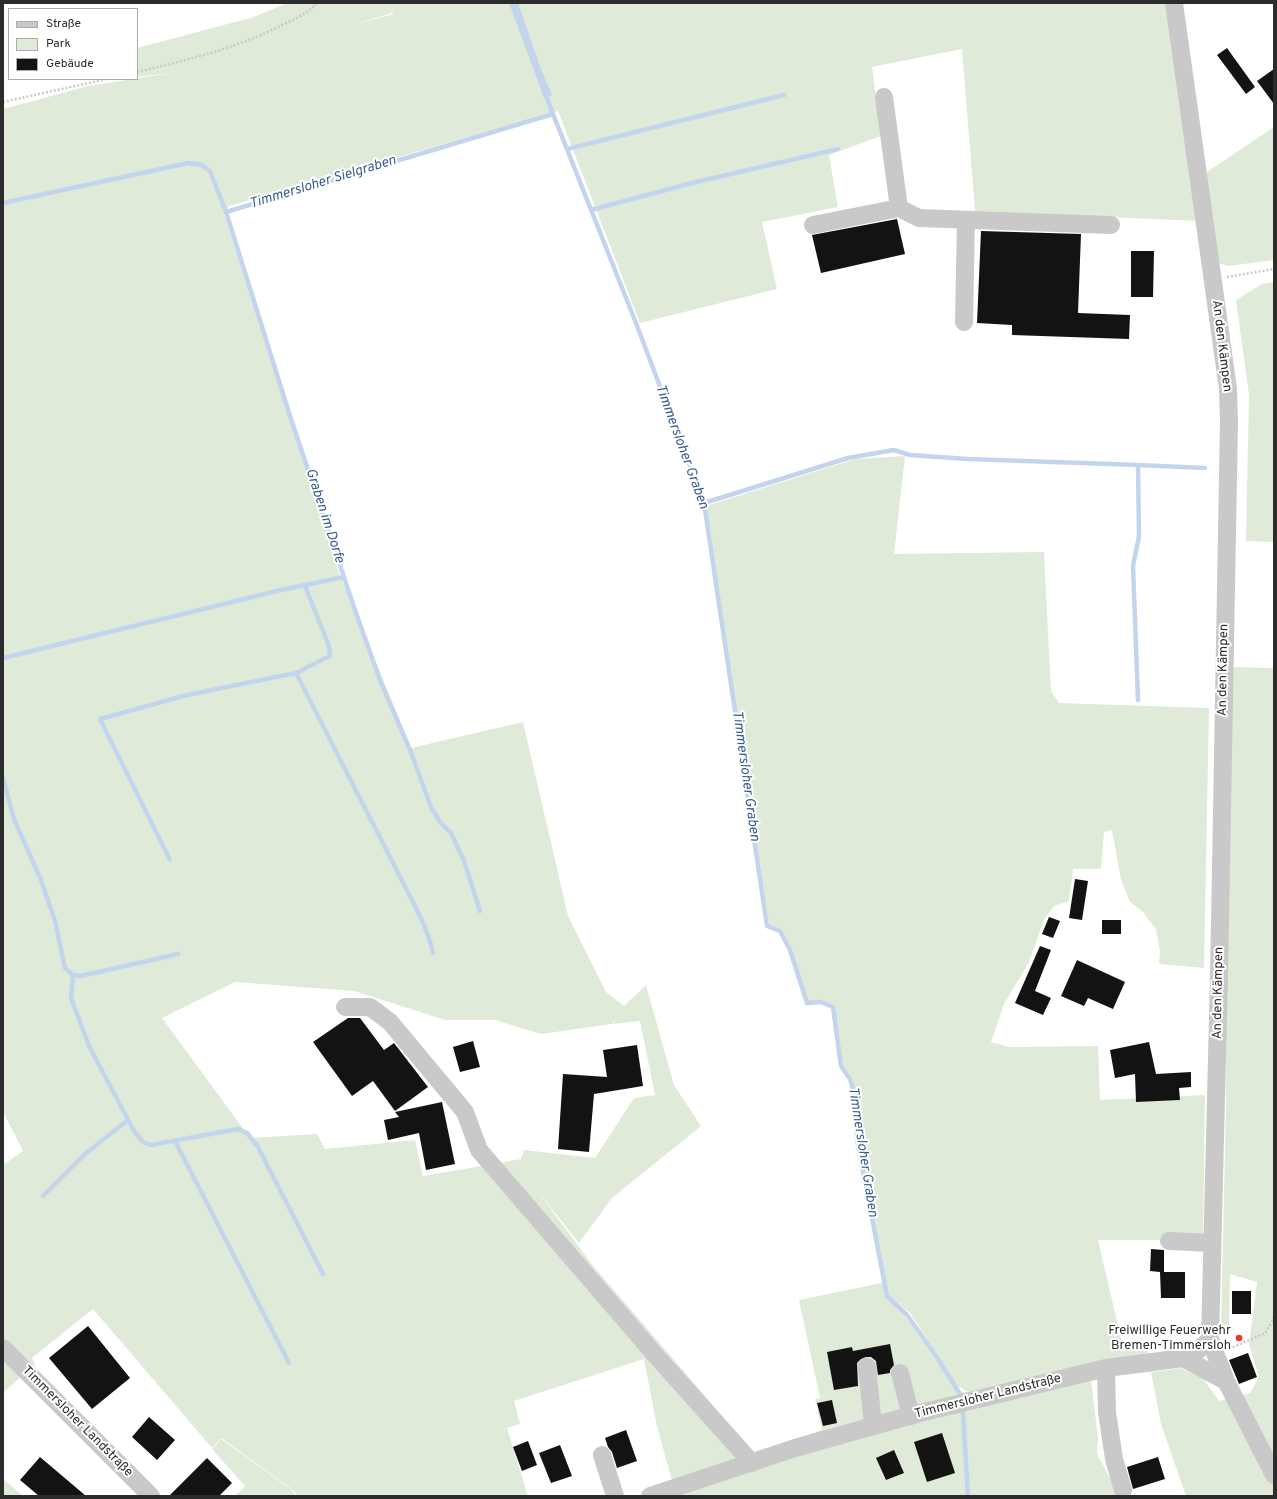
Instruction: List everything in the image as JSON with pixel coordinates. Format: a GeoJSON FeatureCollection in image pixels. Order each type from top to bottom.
{"type":"FeatureCollection","features":[{"type":"Feature","properties":{"kind":"street","name":"An den Kämpen"},"geometry":{"type":"LineString","coordinates":[[1174,3],[1228,389],[1229,422],[1219,969],[1212,1243],[1213,1347],[1226,1381]]}},
{"type":"Feature","properties":{"kind":"street"},"geometry":{"type":"LineString","coordinates":[[884,98],[899,208]]}},
{"type":"Feature","properties":{"kind":"street"},"geometry":{"type":"LineString","coordinates":[[813,225],[899,208],[919,218],[1111,225]]}},
{"type":"Feature","properties":{"kind":"street"},"geometry":{"type":"LineString","coordinates":[[964,322],[966,220]]}},
{"type":"Feature","properties":{"kind":"street"},"geometry":{"type":"LineString","coordinates":[[345,1007],[370,1007],[390,1022],[465,1112],[480,1150],[657,1357],[752,1463]]}},
{"type":"Feature","properties":{"kind":"street"},"geometry":{"type":"LineString","coordinates":[[1170,1241],[1212,1243]]}},
{"type":"Feature","properties":{"kind":"street"},"geometry":{"type":"LineString","coordinates":[[1183,1358],[1198,1350],[1213,1347]]}},
{"type":"Feature","properties":{"kind":"street","name":"Timmersloher Landstraße"},"geometry":{"type":"LineString","coordinates":[[3,1348],[151,1496]]}},
{"type":"Feature","properties":{"kind":"street"},"geometry":{"type":"LineString","coordinates":[[1183,1358],[1226,1381],[1274,1475]]}},
{"type":"Feature","properties":{"kind":"street","name":"Timmersloher Landstraße"},"geometry":{"type":"LineString","coordinates":[[650,1496],[795,1448],[911,1416],[1106,1368],[1183,1358]]}},
{"type":"Feature","properties":{"kind":"street"},"geometry":{"type":"LineString","coordinates":[[867,1367],[873,1426]]}},
{"type":"Feature","properties":{"kind":"street"},"geometry":{"type":"LineString","coordinates":[[1106,1368],[1107,1412],[1114,1459],[1123,1490]]}},
{"type":"Feature","properties":{"kind":"street"},"geometry":{"type":"LineString","coordinates":[[900,1373],[911,1416]]}},
{"type":"Feature","properties":{"kind":"street"},"geometry":{"type":"LineString","coordinates":[[602,1455],[615,1496]]}},
{"type":"Feature","properties":{"kind":"path"},"geometry":{"type":"LineString","coordinates":[[138,72],[202,56],[266,34],[309,12],[317,3]]}},
{"type":"Feature","properties":{"kind":"path"},"geometry":{"type":"LineString","coordinates":[[3,102],[102,80]]}},
{"type":"Feature","properties":{"kind":"path"},"geometry":{"type":"LineString","coordinates":[[1213,280],[1274,269]]}},
{"type":"Feature","properties":{"kind":"path"},"geometry":{"type":"LineString","coordinates":[[1213,1347],[1265,1333],[1272,1322],[1274,1315]]}},
{"type":"Feature","properties":{"kind":"green space"},"geometry":{"type":"Polygon","coordinates":[[[287,3],[388,3],[1166,3],[1198,221],[975,211],[962,49],[872,67],[881,136],[829,155],[838,207],[762,222],[777,289],[640,323],[558,111],[229,206],[224,214],[339,573],[411,748],[523,722],[568,916],[606,992],[624,1006],[646,985],[674,1085],[701,1126],[612,1198],[579,1243],[536,1189],[594,1267],[755,1454],[822,1430],[815,1399],[820,1398],[799,1300],[886,1282],[858,1139],[856,1093],[852,1078],[843,1065],[833,1006],[821,1000],[808,1001],[792,950],[781,930],[769,926],[706,506],[855,459],[905,456],[894,554],[1044,552],[1051,691],[1059,703],[1209,708],[1204,968],[1159,964],[1160,951],[1156,929],[1142,911],[1130,902],[1121,880],[1112,830],[1104,832],[1101,869],[1073,869],[1069,901],[1054,906],[1044,920],[1029,962],[1004,1004],[991,1042],[1009,1047],[1098,1046],[1100,1100],[1205,1095],[1203,1240],[1098,1240],[1122,1343],[1120,1351],[1147,1348],[1152,1372],[1180,1368],[1203,1378],[1219,1401],[1250,1393],[1259,1377],[1249,1344],[1257,1282],[1230,1274],[1229,1327],[1221,1327],[1226,1105],[1226,969],[1231,667],[1274,668],[1274,1496],[1186,1496],[1161,1424],[1151,1372],[1091,1378],[1098,1439],[1097,1454],[1111,1480],[1117,1496],[680,1496],[671,1477],[657,1427],[644,1359],[514,1401],[520,1424],[507,1428],[528,1496],[297,1496],[293,1490],[221,1438],[212,1448],[93,1309],[32,1358],[35,1364],[3,1393],[3,1165],[23,1151],[3,1112],[3,109],[88,86],[126,80],[138,80],[138,78],[171,73],[138,77],[138,48],[254,17],[287,3]],[[388,3],[392,13],[350,26],[393,14],[388,3]],[[235,982],[162,1018],[250,1138],[317,1134],[325,1149],[415,1140],[423,1176],[521,1159],[524,1150],[595,1158],[634,1098],[655,1095],[640,1021],[613,1024],[617,1016],[612,1024],[541,1034],[495,1020],[445,1020],[354,991],[235,982]],[[890,1296],[945,1372],[957,1392],[968,1392],[953,1383],[935,1351],[910,1313],[890,1296]]]}},
{"type":"Feature","properties":{"kind":"green space"},"geometry":{"type":"Polygon","coordinates":[[[1274,127],[1274,260],[1228,266],[1218,263],[1204,174],[1274,127]]]}},
{"type":"Feature","properties":{"kind":"green space"},"geometry":{"type":"Polygon","coordinates":[[[1274,282],[1274,542],[1246,541],[1249,395],[1236,300],[1262,284],[1274,282]]]}},
{"type":"Feature","properties":{"kind":"green space"},"geometry":{"type":"Polygon","coordinates":[[[221,1439],[292,1490],[295,1496],[235,1496],[245,1486],[212,1449],[221,1439]]]}},
{"type":"Feature","properties":{"kind":"green space"},"geometry":{"type":"Polygon","coordinates":[[[3,1479],[23,1496],[3,1496],[3,1479]]]}},
{"type":"Feature","properties":{"kind":"water"},"geometry":{"type":"Polygon","coordinates":[[[509,3],[518,3],[541,69],[552,95],[547,98],[544,98],[509,3]]]}},
{"type":"Feature","properties":{"kind":"building"},"geometry":{"type":"Polygon","coordinates":[[[1227,48],[1255,87],[1246,94],[1217,55],[1227,48]]]}},
{"type":"Feature","properties":{"kind":"building"},"geometry":{"type":"Polygon","coordinates":[[[1274,69],[1274,104],[1257,81],[1274,69]]]}},
{"type":"Feature","properties":{"kind":"building"},"geometry":{"type":"Polygon","coordinates":[[[897,219],[905,254],[821,273],[812,235],[897,219]]]}},
{"type":"Feature","properties":{"kind":"building"},"geometry":{"type":"Polygon","coordinates":[[[981,231],[1081,234],[1078,313],[1130,315],[1129,339],[1012,335],[1012,325],[977,323],[981,231]]]}},
{"type":"Feature","properties":{"kind":"building"},"geometry":{"type":"Polygon","coordinates":[[[1131,251],[1154,251],[1153,297],[1131,297],[1131,251]]]}},
{"type":"Feature","properties":{"kind":"building"},"geometry":{"type":"Polygon","coordinates":[[[1075,879],[1088,881],[1082,920],[1069,918],[1075,879]]]}},
{"type":"Feature","properties":{"kind":"building"},"geometry":{"type":"Polygon","coordinates":[[[1049,917],[1060,921],[1053,938],[1042,934],[1049,917]]]}},
{"type":"Feature","properties":{"kind":"building"},"geometry":{"type":"Polygon","coordinates":[[[1102,920],[1121,920],[1121,934],[1102,934],[1102,920]]]}},
{"type":"Feature","properties":{"kind":"building"},"geometry":{"type":"Polygon","coordinates":[[[1040,946],[1051,950],[1035,991],[1051,998],[1043,1015],[1015,1003],[1040,946]]]}},
{"type":"Feature","properties":{"kind":"building"},"geometry":{"type":"Polygon","coordinates":[[[1077,960],[1125,982],[1113,1009],[1088,998],[1084,1006],[1061,996],[1077,960]]]}},
{"type":"Feature","properties":{"kind":"building"},"geometry":{"type":"Polygon","coordinates":[[[348,1018],[360,1018],[384,1050],[394,1043],[428,1087],[395,1111],[373,1081],[352,1096],[313,1042],[348,1018]]]}},
{"type":"Feature","properties":{"kind":"building"},"geometry":{"type":"Polygon","coordinates":[[[473,1041],[480,1067],[460,1072],[453,1047],[473,1041]]]}},
{"type":"Feature","properties":{"kind":"building"},"geometry":{"type":"Polygon","coordinates":[[[1149,1042],[1156,1074],[1191,1072],[1191,1087],[1179,1088],[1180,1100],[1136,1102],[1135,1074],[1115,1078],[1110,1050],[1149,1042]]]}},
{"type":"Feature","properties":{"kind":"building"},"geometry":{"type":"Polygon","coordinates":[[[637,1045],[643,1086],[594,1094],[589,1152],[558,1149],[563,1074],[607,1077],[603,1050],[637,1045]]]}},
{"type":"Feature","properties":{"kind":"building"},"geometry":{"type":"Polygon","coordinates":[[[442,1102],[455,1164],[426,1170],[419,1133],[388,1140],[384,1120],[399,1117],[395,1112],[442,1102]]]}},
{"type":"Feature","properties":{"kind":"building"},"geometry":{"type":"Polygon","coordinates":[[[1151,1249],[1164,1250],[1164,1272],[1185,1272],[1185,1298],[1161,1298],[1160,1272],[1150,1271],[1151,1249]]]}},
{"type":"Feature","properties":{"kind":"building"},"geometry":{"type":"Polygon","coordinates":[[[1232,1291],[1251,1291],[1251,1314],[1232,1314],[1232,1291]]]}},
{"type":"Feature","properties":{"kind":"building"},"geometry":{"type":"Polygon","coordinates":[[[88,1326],[130,1378],[92,1409],[49,1358],[88,1326]]]}},
{"type":"Feature","properties":{"kind":"building"},"geometry":{"type":"Polygon","coordinates":[[[890,1344],[894,1365],[890,1370],[890,1373],[878,1375],[876,1361],[871,1357],[866,1357],[857,1363],[858,1386],[834,1390],[827,1352],[852,1347],[853,1351],[890,1344]]]}},
{"type":"Feature","properties":{"kind":"building"},"geometry":{"type":"Polygon","coordinates":[[[1248,1353],[1257,1377],[1239,1384],[1229,1360],[1248,1353]]]}},
{"type":"Feature","properties":{"kind":"building"},"geometry":{"type":"Polygon","coordinates":[[[832,1400],[837,1423],[823,1426],[817,1403],[832,1400]]]}},
{"type":"Feature","properties":{"kind":"building"},"geometry":{"type":"Polygon","coordinates":[[[149,1417],[175,1440],[157,1460],[132,1437],[149,1417]]]}},
{"type":"Feature","properties":{"kind":"building"},"geometry":{"type":"Polygon","coordinates":[[[626,1430],[637,1461],[617,1468],[612,1452],[608,1447],[605,1438],[626,1430]]]}},
{"type":"Feature","properties":{"kind":"building"},"geometry":{"type":"Polygon","coordinates":[[[942,1433],[955,1473],[927,1482],[914,1442],[942,1433]]]}},
{"type":"Feature","properties":{"kind":"building"},"geometry":{"type":"Polygon","coordinates":[[[528,1441],[537,1465],[522,1471],[513,1447],[528,1441]]]}},
{"type":"Feature","properties":{"kind":"building"},"geometry":{"type":"Polygon","coordinates":[[[560,1445],[572,1476],[551,1483],[539,1453],[560,1445]]]}},
{"type":"Feature","properties":{"kind":"building"},"geometry":{"type":"Polygon","coordinates":[[[894,1450],[904,1473],[886,1480],[876,1458],[894,1450]]]}},
{"type":"Feature","properties":{"kind":"building"},"geometry":{"type":"Polygon","coordinates":[[[40,1457],[86,1496],[39,1496],[20,1480],[40,1457]]]}},
{"type":"Feature","properties":{"kind":"building"},"geometry":{"type":"Polygon","coordinates":[[[1158,1457],[1165,1479],[1133,1489],[1127,1467],[1158,1457]]]}},
{"type":"Feature","properties":{"kind":"building"},"geometry":{"type":"Polygon","coordinates":[[[207,1458],[232,1483],[219,1496],[169,1496],[207,1458]]]}},
{"type":"Feature","properties":{"kind":"waterway","name":"Timmersloher Sielgraben"},"geometry":{"type":"LineString","coordinates":[[3,203],[188,163],[202,165],[210,171],[226,212],[553,114],[545,93]]}},
{"type":"Feature","properties":{"kind":"waterway"},"geometry":{"type":"LineString","coordinates":[[567,149],[784,95]]}},
{"type":"Feature","properties":{"kind":"waterway","name":"Timmersloher Graben"},"geometry":{"type":"LineString","coordinates":[[553,114],[636,323],[704,503],[767,926],[780,931],[790,950],[807,1003],[821,1002],[833,1007],[841,1066],[850,1079],[854,1092],[857,1140],[887,1296],[907,1315],[936,1356],[962,1397]]}},
{"type":"Feature","properties":{"kind":"waterway"},"geometry":{"type":"LineString","coordinates":[[591,210],[692,183],[838,149]]}},
{"type":"Feature","properties":{"kind":"waterway","name":"Graben im Dorfe"},"geometry":{"type":"LineString","coordinates":[[226,212],[290,416],[380,680],[410,750],[431,807],[440,822],[451,833],[464,861],[480,911]]}},
{"type":"Feature","properties":{"kind":"waterway"},"geometry":{"type":"LineString","coordinates":[[704,503],[848,458],[894,450],[910,455],[968,459],[1138,465],[1139,536],[1133,566],[1138,700]]}},
{"type":"Feature","properties":{"kind":"waterway"},"geometry":{"type":"LineString","coordinates":[[1138,465],[1205,468]]}},
{"type":"Feature","properties":{"kind":"waterway","name":"Graben im Dorfe"},"geometry":{"type":"LineString","coordinates":[[3,658],[281,590],[344,577]]}},
{"type":"Feature","properties":{"kind":"waterway"},"geometry":{"type":"LineString","coordinates":[[305,586],[329,646],[330,656],[296,673],[416,908],[426,931],[433,953]]}},
{"type":"Feature","properties":{"kind":"waterway"},"geometry":{"type":"LineString","coordinates":[[170,860],[100,719],[187,695],[296,673]]}},
{"type":"Feature","properties":{"kind":"waterway"},"geometry":{"type":"LineString","coordinates":[[3,778],[14,819],[41,880],[55,921],[65,968],[73,975],[71,998],[89,1046],[134,1131],[143,1142],[151,1145],[238,1129],[247,1133],[258,1147],[323,1274]]}},
{"type":"Feature","properties":{"kind":"waterway"},"geometry":{"type":"LineString","coordinates":[[73,975],[80,976],[178,954]]}},
{"type":"Feature","properties":{"kind":"waterway"},"geometry":{"type":"LineString","coordinates":[[43,1196],[85,1154],[128,1120]]}},
{"type":"Feature","properties":{"kind":"waterway"},"geometry":{"type":"LineString","coordinates":[[175,1141],[289,1363]]}},
{"type":"Feature","properties":{"kind":"waterway","name":"Timmersloher Graben"},"geometry":{"type":"LineString","coordinates":[[963,1413],[968,1496]]}},
{"type":"Feature","properties":{"kind":"place","name":"Freiwillige Feuerwehr Bremen-Timmersloh"},"geometry":{"type":"Point","coordinates":[1239,1338]}}]}
